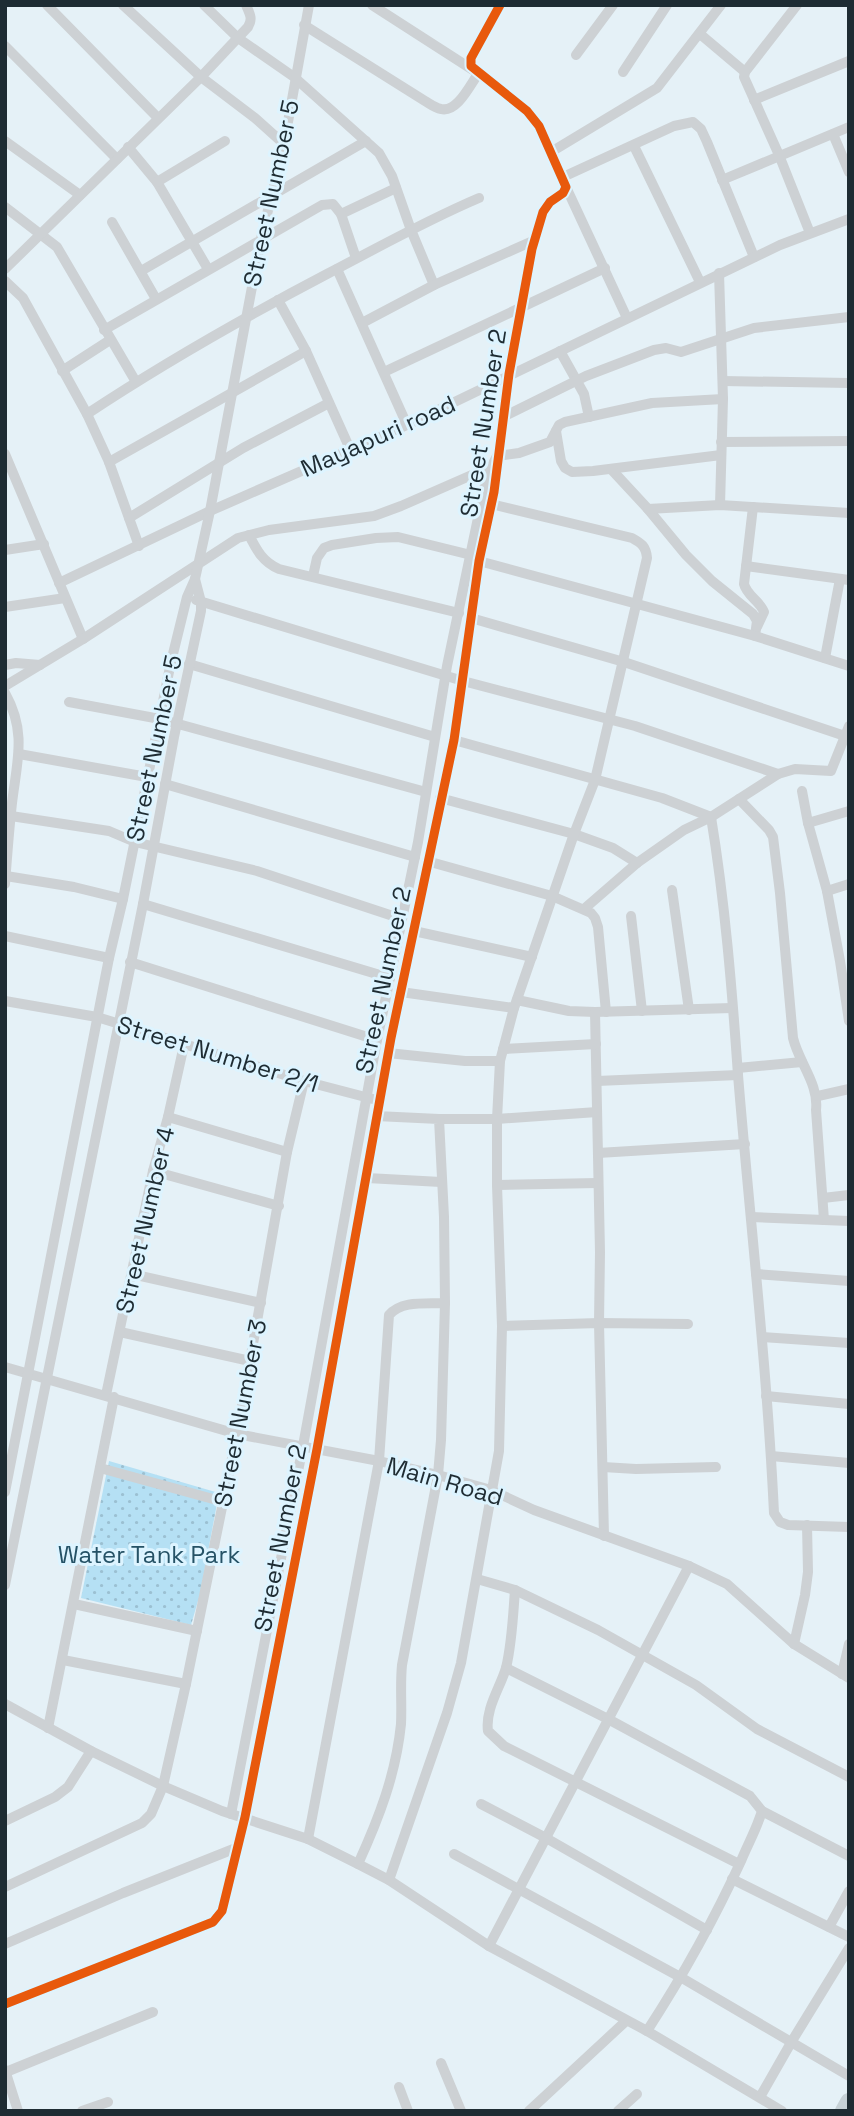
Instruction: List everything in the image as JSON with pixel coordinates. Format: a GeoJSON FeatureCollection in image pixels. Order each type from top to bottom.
{"type":"FeatureCollection","features":[{"type":"Feature","properties":{"kind":"main road"},"geometry":{"type":"LineString","coordinates":[[844,2111],[849,2102]]}},
{"type":"Feature","properties":{"kind":"street"},"geometry":{"type":"LineString","coordinates":[[47,5],[158,118]]}},
{"type":"Feature","properties":{"kind":"street"},"geometry":{"type":"LineString","coordinates":[[123,5],[201,77],[284,144]]}},
{"type":"Feature","properties":{"kind":"street"},"geometry":{"type":"LineString","coordinates":[[204,5],[238,38],[294,77],[386,162],[435,285]]}},
{"type":"Feature","properties":{"kind":"street"},"geometry":{"type":"LineString","coordinates":[[5,270],[238,38],[251,22],[246,5]]}},
{"type":"Feature","properties":{"kind":"street","name":"Street Number 5"},"geometry":{"type":"LineString","coordinates":[[5,1492],[109,958],[187,597],[195,579],[210,511],[261,239],[284,144],[309,5]]}},
{"type":"Feature","properties":{"kind":"street"},"geometry":{"type":"LineString","coordinates":[[372,5],[476,72],[527,111],[539,126],[554,156],[628,318]]}},
{"type":"Feature","properties":{"kind":"street"},"geometry":{"type":"LineString","coordinates":[[576,55],[613,5]]}},
{"type":"Feature","properties":{"kind":"street"},"geometry":{"type":"LineString","coordinates":[[623,72],[667,5]]}},
{"type":"Feature","properties":{"kind":"street"},"geometry":{"type":"LineString","coordinates":[[554,156],[657,88],[721,5]]}},
{"type":"Feature","properties":{"kind":"street"},"geometry":{"type":"LineString","coordinates":[[797,5],[745,72],[744,77],[810,233]]}},
{"type":"Feature","properties":{"kind":"street"},"geometry":{"type":"LineString","coordinates":[[476,72],[471,66],[471,58],[496,7]]}},
{"type":"Feature","properties":{"kind":"street"},"geometry":{"type":"LineString","coordinates":[[304,25],[443,110],[458,102],[476,72]]}},
{"type":"Feature","properties":{"kind":"street"},"geometry":{"type":"LineString","coordinates":[[700,34],[745,72]]}},
{"type":"Feature","properties":{"kind":"street"},"geometry":{"type":"LineString","coordinates":[[5,46],[117,159]]}},
{"type":"Feature","properties":{"kind":"street"},"geometry":{"type":"LineString","coordinates":[[754,100],[849,61]]}},
{"type":"Feature","properties":{"kind":"street"},"geometry":{"type":"LineString","coordinates":[[565,182],[674,126],[693,122],[701,129],[754,257]]}},
{"type":"Feature","properties":{"kind":"street"},"geometry":{"type":"LineString","coordinates":[[722,180],[849,127]]}},
{"type":"Feature","properties":{"kind":"street"},"geometry":{"type":"LineString","coordinates":[[833,134],[849,172]]}},
{"type":"Feature","properties":{"kind":"street"},"geometry":{"type":"LineString","coordinates":[[5,141],[80,195]]}},
{"type":"Feature","properties":{"kind":"street"},"geometry":{"type":"LineString","coordinates":[[157,182],[225,141]]}},
{"type":"Feature","properties":{"kind":"street"},"geometry":{"type":"LineString","coordinates":[[141,271],[366,141]]}},
{"type":"Feature","properties":{"kind":"street"},"geometry":{"type":"LineString","coordinates":[[634,146],[700,282]]}},
{"type":"Feature","properties":{"kind":"street"},"geometry":{"type":"LineString","coordinates":[[128,148],[157,182],[208,269]]}},
{"type":"Feature","properties":{"kind":"street","name":"Street Number 2"},"geometry":{"type":"LineString","coordinates":[[5,2004],[213,1922],[222,1911],[244,1817],[317,1449],[388,1053],[454,740],[471,618],[475,558],[491,504],[509,374],[535,240],[543,212],[548,204],[563,193],[565,182]]}},
{"type":"Feature","properties":{"kind":"street"},"geometry":{"type":"LineString","coordinates":[[341,215],[396,188]]}},
{"type":"Feature","properties":{"kind":"street"},"geometry":{"type":"LineString","coordinates":[[87,414],[136,382],[278,300],[411,230],[480,198]]}},
{"type":"Feature","properties":{"kind":"street"},"geometry":{"type":"LineString","coordinates":[[104,330],[322,205],[333,204],[341,215],[356,258]]}},
{"type":"Feature","properties":{"kind":"street"},"geometry":{"type":"LineString","coordinates":[[5,207],[57,247],[136,382]]}},
{"type":"Feature","properties":{"kind":"street","name":"Mayapuri road"},"geometry":{"type":"LineString","coordinates":[[59,583],[210,511],[407,425],[719,273],[849,219]]}},
{"type":"Feature","properties":{"kind":"street"},"geometry":{"type":"LineString","coordinates":[[112,222],[156,299]]}},
{"type":"Feature","properties":{"kind":"street"},"geometry":{"type":"LineString","coordinates":[[362,323],[435,285],[535,240]]}},
{"type":"Feature","properties":{"kind":"street"},"geometry":{"type":"LineString","coordinates":[[384,372],[605,268]]}},
{"type":"Feature","properties":{"kind":"street"},"geometry":{"type":"LineString","coordinates":[[337,269],[407,425]]}},
{"type":"Feature","properties":{"kind":"street"},"geometry":{"type":"LineString","coordinates":[[719,273],[723,381],[720,505]]}},
{"type":"Feature","properties":{"kind":"street"},"geometry":{"type":"LineString","coordinates":[[5,281],[23,298],[87,414],[110,462],[139,546]]}},
{"type":"Feature","properties":{"kind":"street"},"geometry":{"type":"LineString","coordinates":[[278,300],[306,351],[350,449]]}},
{"type":"Feature","properties":{"kind":"street"},"geometry":{"type":"LineString","coordinates":[[503,417],[576,380],[654,350],[666,348],[681,352],[754,328],[849,317]]}},
{"type":"Feature","properties":{"kind":"street"},"geometry":{"type":"LineString","coordinates":[[62,371],[110,340]]}},
{"type":"Feature","properties":{"kind":"street"},"geometry":{"type":"LineString","coordinates":[[110,462],[306,351]]}},
{"type":"Feature","properties":{"kind":"street"},"geometry":{"type":"LineString","coordinates":[[560,351],[587,402],[589,417]]}},
{"type":"Feature","properties":{"kind":"street"},"geometry":{"type":"LineString","coordinates":[[723,381],[849,383]]}},
{"type":"Feature","properties":{"kind":"street"},"geometry":{"type":"LineString","coordinates":[[231,1814],[303,1446],[377,1040],[415,857],[458,614],[475,558],[487,475],[497,456],[537,448],[550,442],[559,425],[565,422],[652,403],[723,399]]}},
{"type":"Feature","properties":{"kind":"street"},"geometry":{"type":"LineString","coordinates":[[129,518],[218,463],[329,403]]}},
{"type":"Feature","properties":{"kind":"street"},"geometry":{"type":"LineString","coordinates":[[556,431],[561,461],[568,471],[577,473],[721,455]]}},
{"type":"Feature","properties":{"kind":"street"},"geometry":{"type":"LineString","coordinates":[[721,442],[849,441]]}},
{"type":"Feature","properties":{"kind":"street"},"geometry":{"type":"LineString","coordinates":[[5,454],[83,639]]}},
{"type":"Feature","properties":{"kind":"street"},"geometry":{"type":"LineString","coordinates":[[5,686],[83,639],[238,538],[269,530],[374,516],[490,467]]}},
{"type":"Feature","properties":{"kind":"street"},"geometry":{"type":"LineString","coordinates":[[611,469],[692,562],[753,614],[757,621],[756,631]]}},
{"type":"Feature","properties":{"kind":"street"},"geometry":{"type":"LineString","coordinates":[[389,1880],[447,1713],[461,1663],[499,1451],[502,1325],[498,1185],[500,1061],[552,896],[595,780],[647,558],[642,544],[632,538],[491,504]]}},
{"type":"Feature","properties":{"kind":"street"},"geometry":{"type":"LineString","coordinates":[[648,509],[720,505],[849,513]]}},
{"type":"Feature","properties":{"kind":"street"},"geometry":{"type":"LineString","coordinates":[[753,507],[744,587],[764,612],[756,631]]}},
{"type":"Feature","properties":{"kind":"street"},"geometry":{"type":"LineString","coordinates":[[249,535],[258,553],[270,565],[279,569],[458,614]]}},
{"type":"Feature","properties":{"kind":"street"},"geometry":{"type":"LineString","coordinates":[[313,576],[317,558],[324,548],[376,538],[398,537],[637,603],[756,631],[849,667]]}},
{"type":"Feature","properties":{"kind":"street"},"geometry":{"type":"LineString","coordinates":[[5,550],[44,544]]}},
{"type":"Feature","properties":{"kind":"street"},"geometry":{"type":"LineString","coordinates":[[746,566],[845,579],[825,658]]}},
{"type":"Feature","properties":{"kind":"street"},"geometry":{"type":"LineString","coordinates":[[5,1585],[201,611],[195,579]]}},
{"type":"Feature","properties":{"kind":"street"},"geometry":{"type":"LineString","coordinates":[[187,597],[463,681],[610,719],[778,774]]}},
{"type":"Feature","properties":{"kind":"street"},"geometry":{"type":"LineString","coordinates":[[5,607],[65,598]]}},
{"type":"Feature","properties":{"kind":"street"},"geometry":{"type":"LineString","coordinates":[[471,618],[847,731],[831,771],[795,769],[778,774],[711,817],[684,830],[637,863],[584,909]]}},
{"type":"Feature","properties":{"kind":"street"},"geometry":{"type":"LineString","coordinates":[[189,664],[435,737]]}},
{"type":"Feature","properties":{"kind":"street"},"geometry":{"type":"LineString","coordinates":[[5,665],[40,665]]}},
{"type":"Feature","properties":{"kind":"street"},"geometry":{"type":"LineString","coordinates":[[5,693],[16,713],[19,728],[19,754],[10,808],[5,884]]}},
{"type":"Feature","properties":{"kind":"street"},"geometry":{"type":"LineString","coordinates":[[69,702],[160,719],[426,792]]}},
{"type":"Feature","properties":{"kind":"street"},"geometry":{"type":"LineString","coordinates":[[454,740],[662,798],[711,817]]}},
{"type":"Feature","properties":{"kind":"street"},"geometry":{"type":"LineString","coordinates":[[19,754],[147,777]]}},
{"type":"Feature","properties":{"kind":"street"},"geometry":{"type":"LineString","coordinates":[[165,783],[415,857]]}},
{"type":"Feature","properties":{"kind":"street"},"geometry":{"type":"LineString","coordinates":[[802,791],[845,960],[849,1021]]}},
{"type":"Feature","properties":{"kind":"street"},"geometry":{"type":"LineString","coordinates":[[440,798],[574,834],[613,848],[637,863]]}},
{"type":"Feature","properties":{"kind":"street"},"geometry":{"type":"LineString","coordinates":[[739,799],[773,837],[793,1038],[818,1096],[816,1110],[824,1220]]}},
{"type":"Feature","properties":{"kind":"street"},"geometry":{"type":"LineString","coordinates":[[10,808],[110,831],[135,842],[257,871],[402,919]]}},
{"type":"Feature","properties":{"kind":"street"},"geometry":{"type":"LineString","coordinates":[[808,823],[849,811]]}},
{"type":"Feature","properties":{"kind":"street"},"geometry":{"type":"LineString","coordinates":[[711,817],[745,1144],[774,1513],[780,1522],[788,1525],[849,1527]]}},
{"type":"Feature","properties":{"kind":"street"},"geometry":{"type":"LineString","coordinates":[[427,861],[552,896],[584,909],[596,918],[600,1012],[596,1044],[597,1183],[604,1536]]}},
{"type":"Feature","properties":{"kind":"street"},"geometry":{"type":"LineString","coordinates":[[6,876],[74,887],[123,899]]}},
{"type":"Feature","properties":{"kind":"street"},"geometry":{"type":"LineString","coordinates":[[827,891],[849,884]]}},
{"type":"Feature","properties":{"kind":"street"},"geometry":{"type":"LineString","coordinates":[[672,890],[689,1010]]}},
{"type":"Feature","properties":{"kind":"street"},"geometry":{"type":"LineString","coordinates":[[143,904],[390,978]]}},
{"type":"Feature","properties":{"kind":"street"},"geometry":{"type":"LineString","coordinates":[[631,916],[642,1011]]}},
{"type":"Feature","properties":{"kind":"street"},"geometry":{"type":"LineString","coordinates":[[414,931],[532,957]]}},
{"type":"Feature","properties":{"kind":"street"},"geometry":{"type":"LineString","coordinates":[[5,936],[109,958]]}},
{"type":"Feature","properties":{"kind":"street"},"geometry":{"type":"LineString","coordinates":[[131,962],[377,1040]]}},
{"type":"Feature","properties":{"kind":"street"},"geometry":{"type":"LineString","coordinates":[[401,992],[569,1011],[732,1009]]}},
{"type":"Feature","properties":{"kind":"street","name":"Street Number 2/1"},"geometry":{"type":"LineString","coordinates":[[5,1001],[97,1017],[304,1081],[379,1100]]}},
{"type":"Feature","properties":{"kind":"street"},"geometry":{"type":"LineString","coordinates":[[503,1049],[596,1044]]}},
{"type":"Feature","properties":{"kind":"street","name":"Street Number 4"},"geometry":{"type":"LineString","coordinates":[[48,1728],[100,1468],[120,1332],[153,1171],[184,1045]]}},
{"type":"Feature","properties":{"kind":"street"},"geometry":{"type":"LineString","coordinates":[[388,1053],[465,1061],[500,1061]]}},
{"type":"Feature","properties":{"kind":"street"},"geometry":{"type":"LineString","coordinates":[[597,1081],[738,1072],[802,1062]]}},
{"type":"Feature","properties":{"kind":"street","name":"Street Number 3"},"geometry":{"type":"LineString","coordinates":[[5,1887],[142,1823],[150,1814],[163,1786],[224,1502],[287,1152],[304,1081]]}},
{"type":"Feature","properties":{"kind":"street"},"geometry":{"type":"LineString","coordinates":[[818,1096],[849,1088]]}},
{"type":"Feature","properties":{"kind":"street"},"geometry":{"type":"LineString","coordinates":[[376,1116],[498,1119],[597,1112]]}},
{"type":"Feature","properties":{"kind":"street"},"geometry":{"type":"LineString","coordinates":[[168,1117],[287,1152]]}},
{"type":"Feature","properties":{"kind":"street"},"geometry":{"type":"LineString","coordinates":[[358,1864],[384,1803],[395,1766],[401,1722],[402,1665],[438,1475],[444,1303],[439,1119]]}},
{"type":"Feature","properties":{"kind":"street"},"geometry":{"type":"LineString","coordinates":[[598,1153],[745,1144]]}},
{"type":"Feature","properties":{"kind":"street"},"geometry":{"type":"LineString","coordinates":[[153,1171],[279,1206]]}},
{"type":"Feature","properties":{"kind":"street"},"geometry":{"type":"LineString","coordinates":[[367,1178],[441,1182]]}},
{"type":"Feature","properties":{"kind":"street"},"geometry":{"type":"LineString","coordinates":[[498,1185],[597,1183]]}},
{"type":"Feature","properties":{"kind":"street"},"geometry":{"type":"LineString","coordinates":[[823,1198],[849,1195]]}},
{"type":"Feature","properties":{"kind":"street"},"geometry":{"type":"LineString","coordinates":[[751,1217],[849,1222]]}},
{"type":"Feature","properties":{"kind":"street"},"geometry":{"type":"LineString","coordinates":[[132,1274],[261,1303]]}},
{"type":"Feature","properties":{"kind":"street"},"geometry":{"type":"LineString","coordinates":[[756,1274],[849,1281]]}},
{"type":"Feature","properties":{"kind":"street"},"geometry":{"type":"LineString","coordinates":[[308,1839],[379,1461],[388,1315],[399,1307],[410,1304],[444,1303]]}},
{"type":"Feature","properties":{"kind":"street"},"geometry":{"type":"LineString","coordinates":[[502,1325],[688,1324]]}},
{"type":"Feature","properties":{"kind":"street"},"geometry":{"type":"LineString","coordinates":[[120,1332],[250,1361]]}},
{"type":"Feature","properties":{"kind":"street"},"geometry":{"type":"LineString","coordinates":[[762,1337],[849,1343]]}},
{"type":"Feature","properties":{"kind":"street","name":"Main Road"},"geometry":{"type":"LineString","coordinates":[[5,1367],[237,1434],[379,1461],[491,1490],[534,1510],[688,1566],[727,1584],[794,1644],[845,1676]]}},
{"type":"Feature","properties":{"kind":"street"},"geometry":{"type":"LineString","coordinates":[[766,1396],[849,1404]]}},
{"type":"Feature","properties":{"kind":"street"},"geometry":{"type":"LineString","coordinates":[[771,1456],[849,1463]]}},
{"type":"Feature","properties":{"kind":"street"},"geometry":{"type":"LineString","coordinates":[[603,1467],[716,1467]]}},
{"type":"Feature","properties":{"kind":"street"},"geometry":{"type":"LineString","coordinates":[[100,1468],[224,1502]]}},
{"type":"Feature","properties":{"kind":"street"},"geometry":{"type":"LineString","coordinates":[[794,1644],[805,1595],[807,1525]]}},
{"type":"Feature","properties":{"kind":"street"},"geometry":{"type":"LineString","coordinates":[[489,1945],[688,1566]]}},
{"type":"Feature","properties":{"kind":"street"},"geometry":{"type":"LineString","coordinates":[[477,1579],[515,1590],[598,1630],[696,1685],[757,1728],[849,1777]]}},
{"type":"Feature","properties":{"kind":"street"},"geometry":{"type":"LineString","coordinates":[[515,1590],[506,1668],[489,1714],[488,1731],[504,1746],[739,1864]]}},
{"type":"Feature","properties":{"kind":"street"},"geometry":{"type":"LineString","coordinates":[[74,1604],[197,1632]]}},
{"type":"Feature","properties":{"kind":"street"},"geometry":{"type":"LineString","coordinates":[[845,1676],[849,1644]]}},
{"type":"Feature","properties":{"kind":"street"},"geometry":{"type":"LineString","coordinates":[[63,1660],[186,1684]]}},
{"type":"Feature","properties":{"kind":"street"},"geometry":{"type":"LineString","coordinates":[[506,1668],[608,1719],[750,1796],[762,1811],[849,1856]]}},
{"type":"Feature","properties":{"kind":"street"},"geometry":{"type":"LineString","coordinates":[[5,1704],[91,1751],[163,1786],[231,1814],[308,1839],[389,1880],[489,1945],[647,2031],[779,2110]]}},
{"type":"Feature","properties":{"kind":"street"},"geometry":{"type":"LineString","coordinates":[[5,1821],[55,1797],[68,1787],[91,1751]]}},
{"type":"Feature","properties":{"kind":"street"},"geometry":{"type":"LineString","coordinates":[[481,1804],[707,1930]]}},
{"type":"Feature","properties":{"kind":"street"},"geometry":{"type":"LineString","coordinates":[[647,2031],[682,1978],[733,1879],[762,1811]]}},
{"type":"Feature","properties":{"kind":"street"},"geometry":{"type":"LineString","coordinates":[[5,1944],[236,1848]]}},
{"type":"Feature","properties":{"kind":"street"},"geometry":{"type":"LineString","coordinates":[[454,1854],[682,1978],[849,2076]]}},
{"type":"Feature","properties":{"kind":"street"},"geometry":{"type":"LineString","coordinates":[[733,1879],[849,1937]]}},
{"type":"Feature","properties":{"kind":"street"},"geometry":{"type":"LineString","coordinates":[[829,1927],[849,1891]]}},
{"type":"Feature","properties":{"kind":"street"},"geometry":{"type":"LineString","coordinates":[[760,2097],[849,1948]]}},
{"type":"Feature","properties":{"kind":"street"},"geometry":{"type":"LineString","coordinates":[[18,2111],[6,2071],[153,2012]]}},
{"type":"Feature","properties":{"kind":"street"},"geometry":{"type":"LineString","coordinates":[[529,2111],[626,2021]]}},
{"type":"Feature","properties":{"kind":"street"},"geometry":{"type":"LineString","coordinates":[[441,2063],[461,2111]]}},
{"type":"Feature","properties":{"kind":"street"},"geometry":{"type":"LineString","coordinates":[[398,2087],[408,2111]]}},
{"type":"Feature","properties":{"kind":"street"},"geometry":{"type":"LineString","coordinates":[[618,2111],[637,2094]]}},
{"type":"Feature","properties":{"kind":"street"},"geometry":{"type":"LineString","coordinates":[[82,2111],[108,2102]]}},
{"type":"Feature","properties":{"kind":"green space","name":"Water Tank Park"},"geometry":{"type":"Polygon","coordinates":[[[109,1461],[219,1493],[200,1594],[191,1625],[81,1598],[109,1461]]]}},
{"type":"Feature","properties":{"kind":"cycle path"},"geometry":{"type":"LineString","coordinates":[[5,2004],[213,1922],[222,1911],[224,1903],[245,1817],[317,1449],[391,1038],[454,740],[479,561],[494,492],[509,374],[532,249],[543,212],[566,187],[539,126],[527,111],[471,66],[471,58],[500,5]]}}]}
